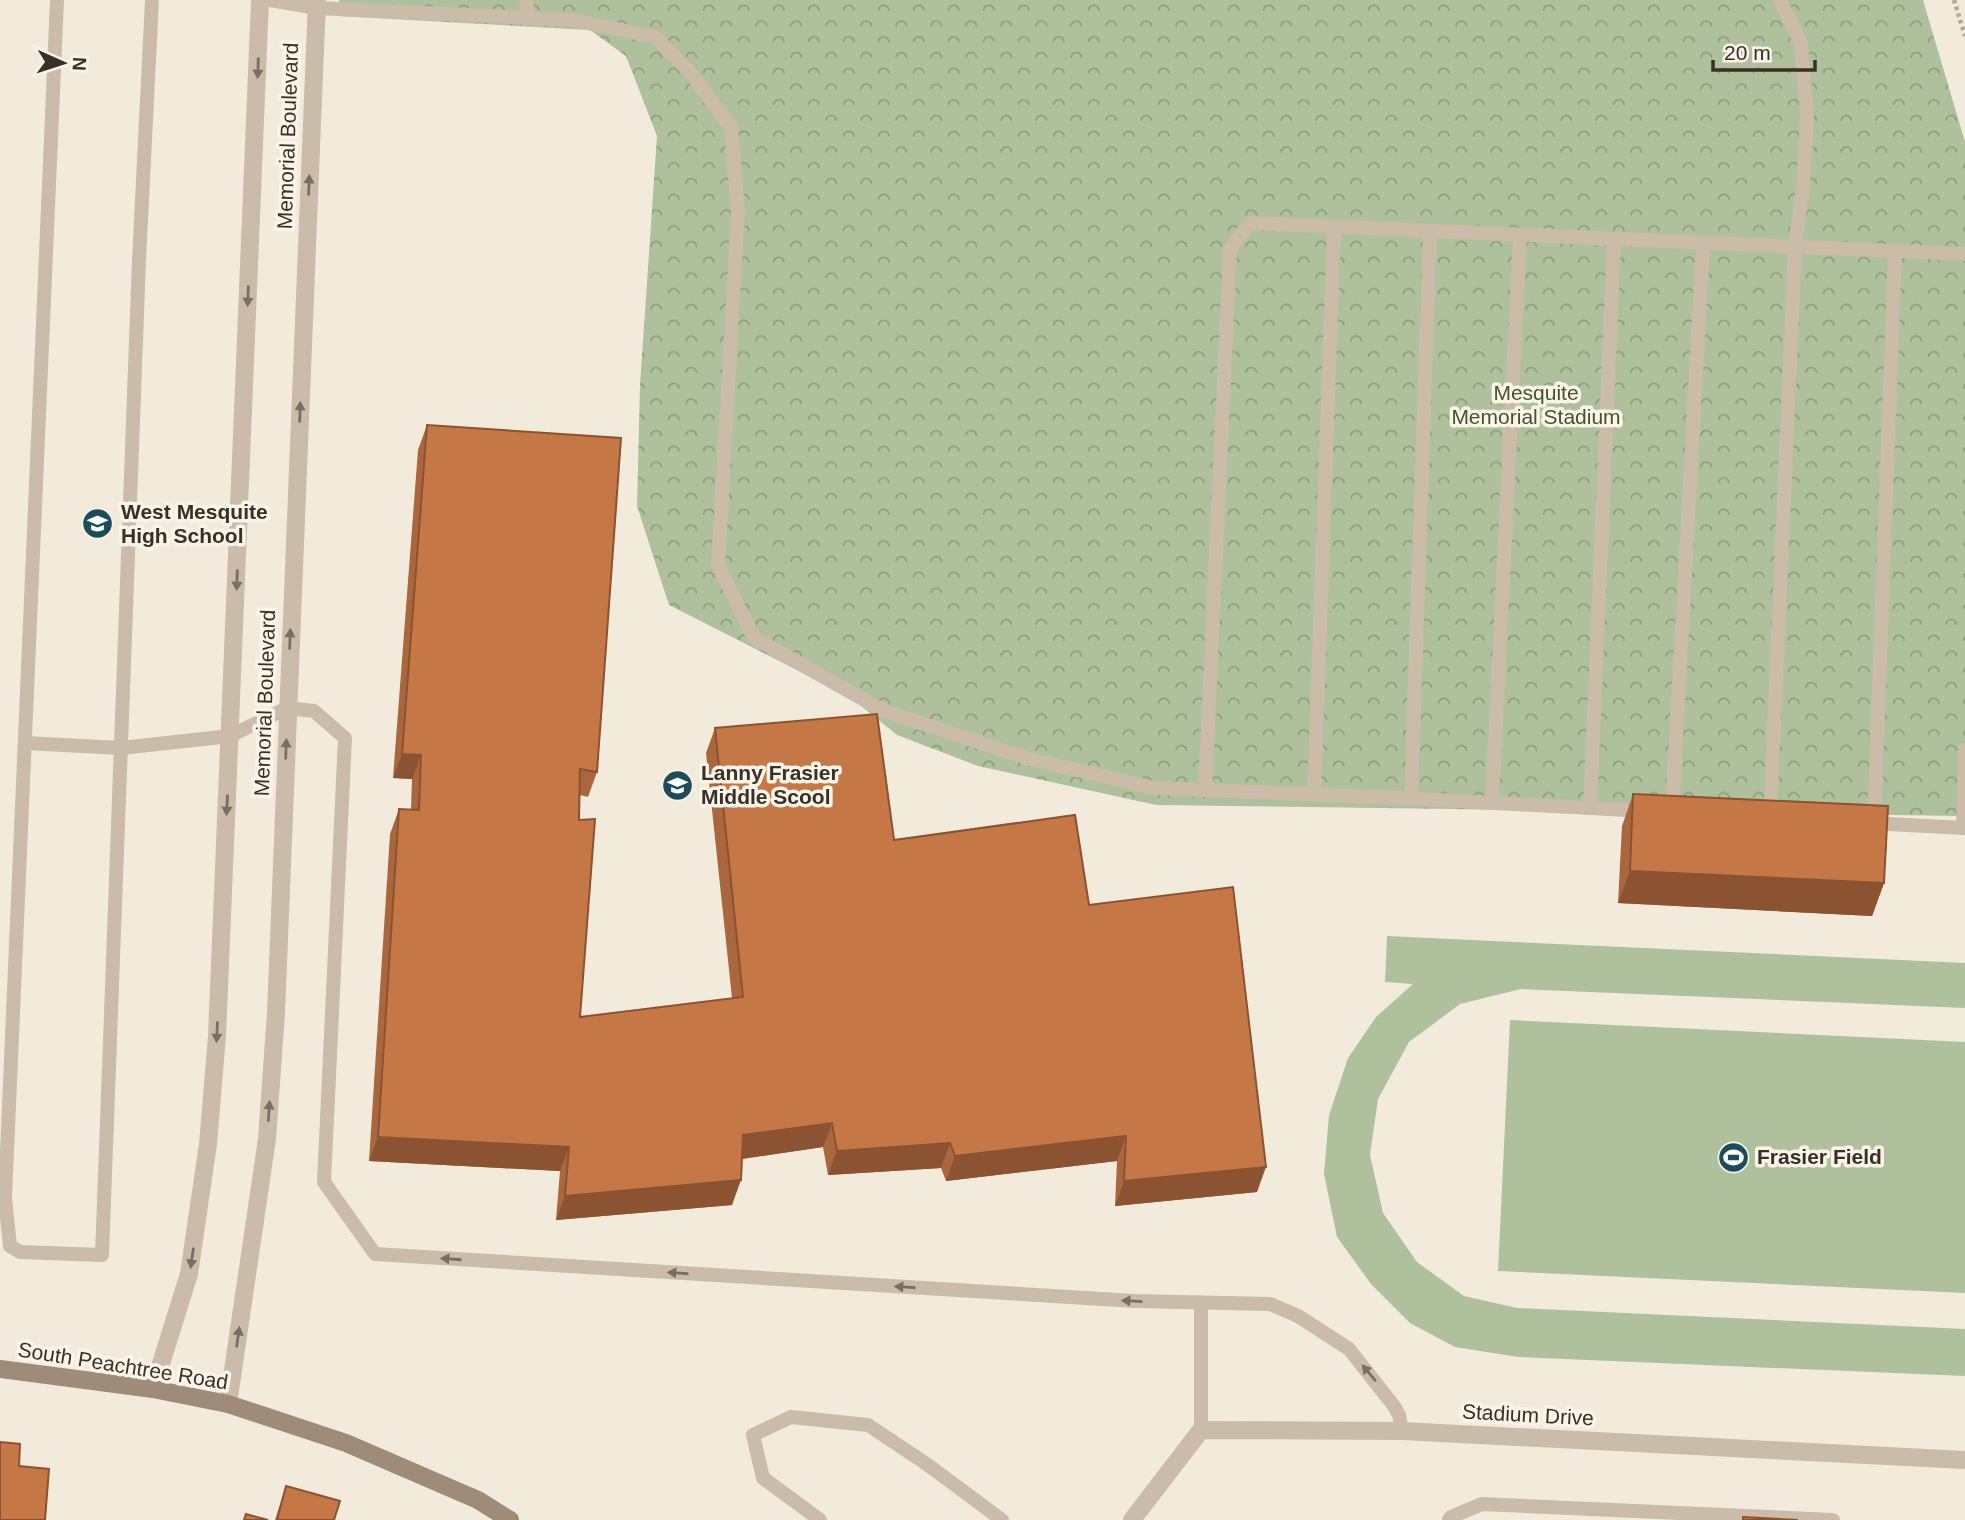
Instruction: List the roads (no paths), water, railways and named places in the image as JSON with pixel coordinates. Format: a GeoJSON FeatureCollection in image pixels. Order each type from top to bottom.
{"type":"FeatureCollection","features":[{"type":"Feature","properties":{"kind":"main road","name":"South Peachtree Road"},"geometry":{"type":"LineString","coordinates":[[0,1369],[153,1389],[228,1404],[346,1443],[478,1500],[510,1520]]}},
{"type":"Feature","properties":{"kind":"street","name":"Memorial Boulevard"},"geometry":{"type":"LineString","coordinates":[[153,1389],[189,1274],[208,1144],[217,1036],[260,0]]}},
{"type":"Feature","properties":{"kind":"street","name":"Memorial Boulevard"},"geometry":{"type":"LineString","coordinates":[[228,1404],[267,1139],[276,1013],[317,4]]}},
{"type":"Feature","properties":{"kind":"street","name":"Stadium Drive"},"geometry":{"type":"LineString","coordinates":[[1201,1430],[1402,1431],[1965,1460]]}},
{"type":"Feature","properties":{"kind":"street"},"geometry":{"type":"LineString","coordinates":[[1132,1520],[1201,1430]]}},
{"type":"Feature","properties":{"kind":"lane"},"geometry":{"type":"LineString","coordinates":[[57,0],[5,1198],[10,1246],[20,1252],[102,1255],[138,260],[152,0]]}},
{"type":"Feature","properties":{"kind":"lane"},"geometry":{"type":"LineString","coordinates":[[270,0],[317,4],[425,6],[526,18],[573,20],[655,37],[690,71],[732,127],[738,211],[718,565],[754,638],[884,711],[1030,759],[1153,788],[1411,798],[1678,813],[1703,243]]}},
{"type":"Feature","properties":{"kind":"lane"},"geometry":{"type":"LineString","coordinates":[[526,18],[527,0]]}},
{"type":"Feature","properties":{"kind":"lane"},"geometry":{"type":"LineString","coordinates":[[1770,818],[1795,247],[1803,187],[1807,117],[1801,43],[1780,0]]}},
{"type":"Feature","properties":{"kind":"lane"},"geometry":{"type":"LineString","coordinates":[[1205,790],[1230,250],[1250,223],[1965,254]]}},
{"type":"Feature","properties":{"kind":"lane"},"geometry":{"type":"LineString","coordinates":[[1314,794],[1334,227]]}},
{"type":"Feature","properties":{"kind":"lane"},"geometry":{"type":"LineString","coordinates":[[1411,798],[1430,231]]}},
{"type":"Feature","properties":{"kind":"lane"},"geometry":{"type":"LineString","coordinates":[[1492,803],[1520,235]]}},
{"type":"Feature","properties":{"kind":"lane"},"geometry":{"type":"LineString","coordinates":[[1590,808],[1614,239]]}},
{"type":"Feature","properties":{"kind":"lane"},"geometry":{"type":"LineString","coordinates":[[1895,251],[1867,823],[1964,828],[1965,750]]}},
{"type":"Feature","properties":{"kind":"lane"},"geometry":{"type":"LineString","coordinates":[[25,743],[121,748],[230,736],[287,708],[314,711],[345,738],[324,1182],[375,1254],[1135,1301],[1270,1304],[1298,1316],[1349,1349],[1394,1406],[1402,1431]]}},
{"type":"Feature","properties":{"kind":"lane"},"geometry":{"type":"LineString","coordinates":[[1201,1303],[1201,1430]]}},
{"type":"Feature","properties":{"kind":"lane"},"geometry":{"type":"LineString","coordinates":[[820,1520],[763,1478],[753,1435],[791,1417],[868,1425],[1002,1520]]}},
{"type":"Feature","properties":{"kind":"lane"},"geometry":{"type":"LineString","coordinates":[[1449,1520],[1482,1504],[1833,1520]]}},
{"type":"Feature","properties":{"kind":"place","name":"West Mesquite High School"},"geometry":{"type":"Point","coordinates":[98,524]}},
{"type":"Feature","properties":{"kind":"place","name":"Lanny Frasier Middle Scool"},"geometry":{"type":"Point","coordinates":[678,785]}},
{"type":"Feature","properties":{"kind":"place","name":"Frasier Field"},"geometry":{"type":"Point","coordinates":[1734,1157]}},
{"type":"Feature","properties":{"kind":"park label","name":"Mesquite Memorial Stadium"},"geometry":{"type":"Point","coordinates":[1536,405]}}]}
